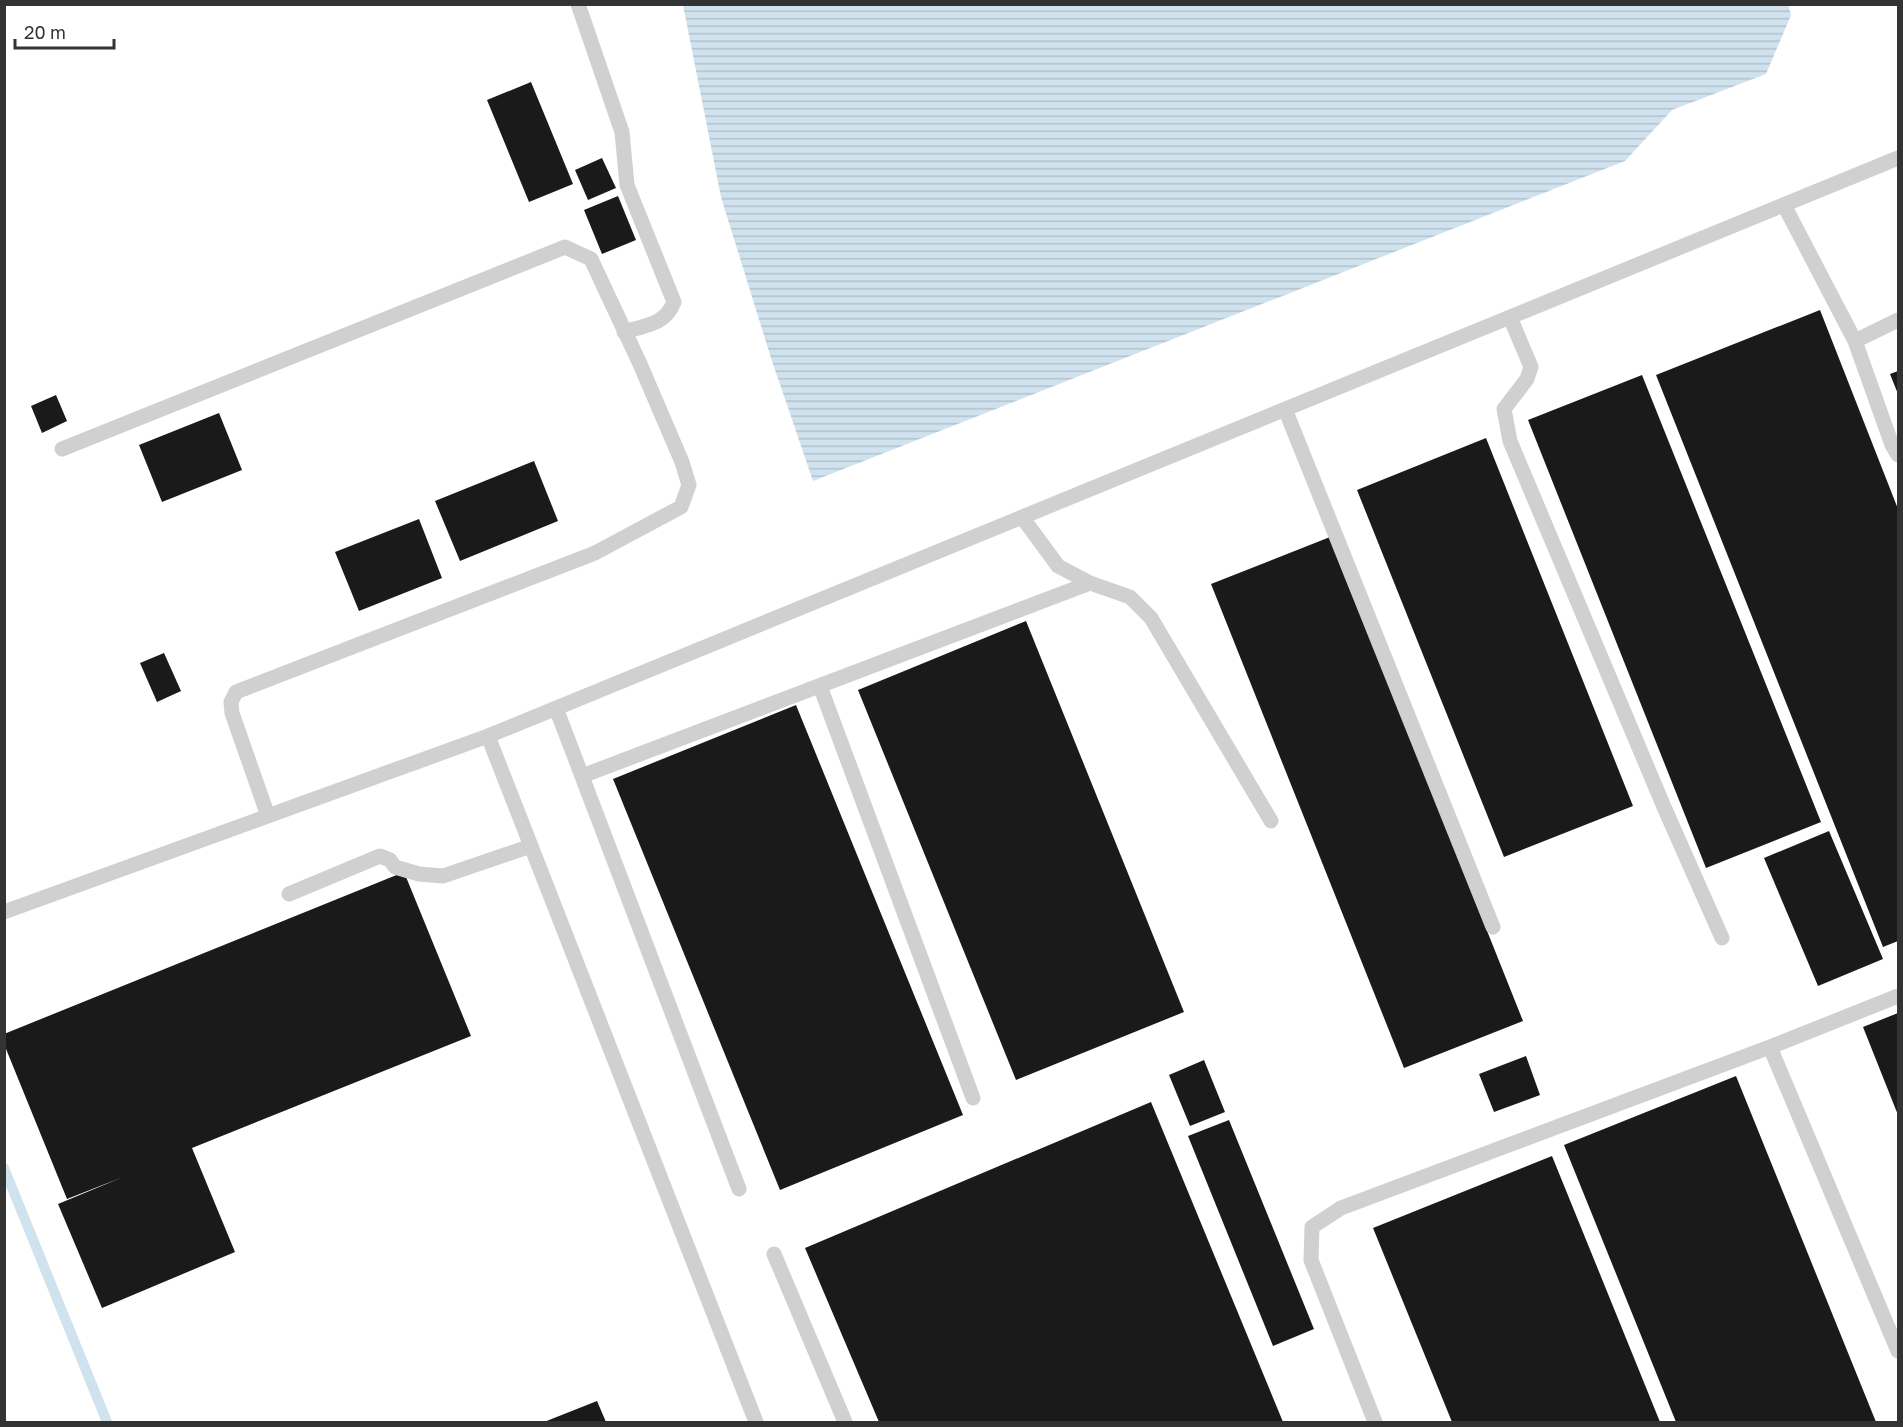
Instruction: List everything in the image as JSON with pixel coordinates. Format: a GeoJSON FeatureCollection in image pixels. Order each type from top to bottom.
{"type":"FeatureCollection","features":[{"type":"Feature","properties":{"kind":"lane"},"geometry":{"type":"LineString","coordinates":[[578,4],[622,132],[627,185],[674,302],[670,312],[663,320],[624,332]]}},
{"type":"Feature","properties":{"kind":"lane"},"geometry":{"type":"LineString","coordinates":[[4,912],[488,736],[1899,158]]}},
{"type":"Feature","properties":{"kind":"lane"},"geometry":{"type":"LineString","coordinates":[[1784,205],[1855,341],[1892,445],[1899,455]]}},
{"type":"Feature","properties":{"kind":"lane"},"geometry":{"type":"LineString","coordinates":[[62,449],[565,247],[591,259],[682,462],[689,485],[681,507],[595,553],[236,692],[231,702],[232,713],[268,816]]}},
{"type":"Feature","properties":{"kind":"lane"},"geometry":{"type":"LineString","coordinates":[[1510,317],[1531,367],[1527,379],[1504,409],[1510,441],[1664,807],[1722,938]]}},
{"type":"Feature","properties":{"kind":"lane"},"geometry":{"type":"LineString","coordinates":[[1855,341],[1899,320]]}},
{"type":"Feature","properties":{"kind":"lane"},"geometry":{"type":"LineString","coordinates":[[1285,409],[1493,927]]}},
{"type":"Feature","properties":{"kind":"lane"},"geometry":{"type":"LineString","coordinates":[[1022,517],[1058,566],[1090,583],[1130,597],[1151,618],[1271,821]]}},
{"type":"Feature","properties":{"kind":"lane"},"geometry":{"type":"LineString","coordinates":[[582,776],[1090,583]]}},
{"type":"Feature","properties":{"kind":"lane"},"geometry":{"type":"LineString","coordinates":[[820,686],[973,1098]]}},
{"type":"Feature","properties":{"kind":"lane"},"geometry":{"type":"LineString","coordinates":[[556,708],[739,1189]]}},
{"type":"Feature","properties":{"kind":"lane"},"geometry":{"type":"LineString","coordinates":[[488,736],[756,1422]]}},
{"type":"Feature","properties":{"kind":"lane"},"geometry":{"type":"LineString","coordinates":[[289,894],[380,856],[390,860],[395,867],[419,874],[442,876],[531,846]]}},
{"type":"Feature","properties":{"kind":"lane"},"geometry":{"type":"LineString","coordinates":[[1374,1422],[1311,1260],[1312,1227],[1341,1208],[1770,1047],[1899,996]]}},
{"type":"Feature","properties":{"kind":"lane"},"geometry":{"type":"LineString","coordinates":[[1770,1047],[1899,1351]]}},
{"type":"Feature","properties":{"kind":"lane"},"geometry":{"type":"LineString","coordinates":[[774,1254],[844,1422]]}},
{"type":"Feature","properties":{"kind":"water"},"geometry":{"type":"Polygon","coordinates":[[[1788,4],[1791,15],[1766,74],[1672,110],[1625,161],[813,481],[771,358],[721,197],[683,5],[1788,4]]]}},
{"type":"Feature","properties":{"kind":"building"},"geometry":{"type":"Polygon","coordinates":[[[531,82],[573,184],[529,202],[487,100],[531,82]]]}},
{"type":"Feature","properties":{"kind":"building"},"geometry":{"type":"Polygon","coordinates":[[[602,158],[616,188],[588,200],[575,170],[602,158]]]}},
{"type":"Feature","properties":{"kind":"building"},"geometry":{"type":"Polygon","coordinates":[[[618,196],[636,240],[602,254],[584,210],[618,196]]]}},
{"type":"Feature","properties":{"kind":"building"},"geometry":{"type":"Polygon","coordinates":[[[1820,310],[1898,509],[1898,941],[1883,947],[1656,375],[1820,310]]]}},
{"type":"Feature","properties":{"kind":"building"},"geometry":{"type":"Polygon","coordinates":[[[1898,371],[1898,394],[1890,374],[1898,371]]]}},
{"type":"Feature","properties":{"kind":"building"},"geometry":{"type":"Polygon","coordinates":[[[1642,375],[1821,822],[1706,868],[1528,420],[1642,375]]]}},
{"type":"Feature","properties":{"kind":"building"},"geometry":{"type":"Polygon","coordinates":[[[56,395],[67,421],[42,433],[31,406],[56,395]]]}},
{"type":"Feature","properties":{"kind":"building"},"geometry":{"type":"Polygon","coordinates":[[[219,413],[242,470],[162,502],[139,445],[219,413]]]}},
{"type":"Feature","properties":{"kind":"building"},"geometry":{"type":"Polygon","coordinates":[[[1486,438],[1633,806],[1504,857],[1357,490],[1486,438]]]}},
{"type":"Feature","properties":{"kind":"building"},"geometry":{"type":"Polygon","coordinates":[[[534,461],[558,521],[460,561],[435,501],[534,461]]]}},
{"type":"Feature","properties":{"kind":"building"},"geometry":{"type":"Polygon","coordinates":[[[419,519],[442,578],[359,611],[335,552],[419,519]]]}},
{"type":"Feature","properties":{"kind":"building"},"geometry":{"type":"Polygon","coordinates":[[[1330,537],[1523,1021],[1404,1068],[1211,584],[1330,537]]]}},
{"type":"Feature","properties":{"kind":"building"},"geometry":{"type":"Polygon","coordinates":[[[1026,621],[1184,1012],[1016,1080],[858,690],[1026,621]]]}},
{"type":"Feature","properties":{"kind":"building"},"geometry":{"type":"Polygon","coordinates":[[[164,653],[181,691],[157,702],[140,663],[164,653]]]}},
{"type":"Feature","properties":{"kind":"building"},"geometry":{"type":"Polygon","coordinates":[[[796,705],[963,1115],[780,1190],[613,779],[796,705]]]}},
{"type":"Feature","properties":{"kind":"building"},"geometry":{"type":"Polygon","coordinates":[[[1829,831],[1883,959],[1818,986],[1764,858],[1829,831]]]}},
{"type":"Feature","properties":{"kind":"building"},"geometry":{"type":"Polygon","coordinates":[[[404,872],[471,1036],[192,1148],[235,1252],[102,1308],[58,1204],[123,1177],[67,1199],[4,1044],[4,1034],[404,872]]]}},
{"type":"Feature","properties":{"kind":"building"},"geometry":{"type":"Polygon","coordinates":[[[1898,1013],[1898,1115],[1863,1027],[1898,1013]]]}},
{"type":"Feature","properties":{"kind":"building"},"geometry":{"type":"Polygon","coordinates":[[[1526,1056],[1540,1095],[1494,1112],[1479,1074],[1526,1056]]]}},
{"type":"Feature","properties":{"kind":"building"},"geometry":{"type":"Polygon","coordinates":[[[1204,1060],[1225,1112],[1190,1126],[1169,1075],[1204,1060]]]}},
{"type":"Feature","properties":{"kind":"building"},"geometry":{"type":"Polygon","coordinates":[[[1736,1076],[1876,1422],[1676,1422],[1564,1145],[1736,1076]]]}},
{"type":"Feature","properties":{"kind":"building"},"geometry":{"type":"Polygon","coordinates":[[[1151,1102],[1283,1422],[879,1422],[805,1248],[1151,1102]]]}},
{"type":"Feature","properties":{"kind":"building"},"geometry":{"type":"Polygon","coordinates":[[[1229,1120],[1314,1329],[1273,1346],[1188,1136],[1229,1120]]]}},
{"type":"Feature","properties":{"kind":"building"},"geometry":{"type":"Polygon","coordinates":[[[1552,1156],[1660,1422],[1452,1422],[1373,1228],[1552,1156]]]}},
{"type":"Feature","properties":{"kind":"building"},"geometry":{"type":"Polygon","coordinates":[[[597,1401],[606,1422],[544,1422],[597,1401]]]}},
{"type":"Feature","properties":{"kind":"waterway"},"geometry":{"type":"LineString","coordinates":[[4,1168],[107,1422]]}}]}
